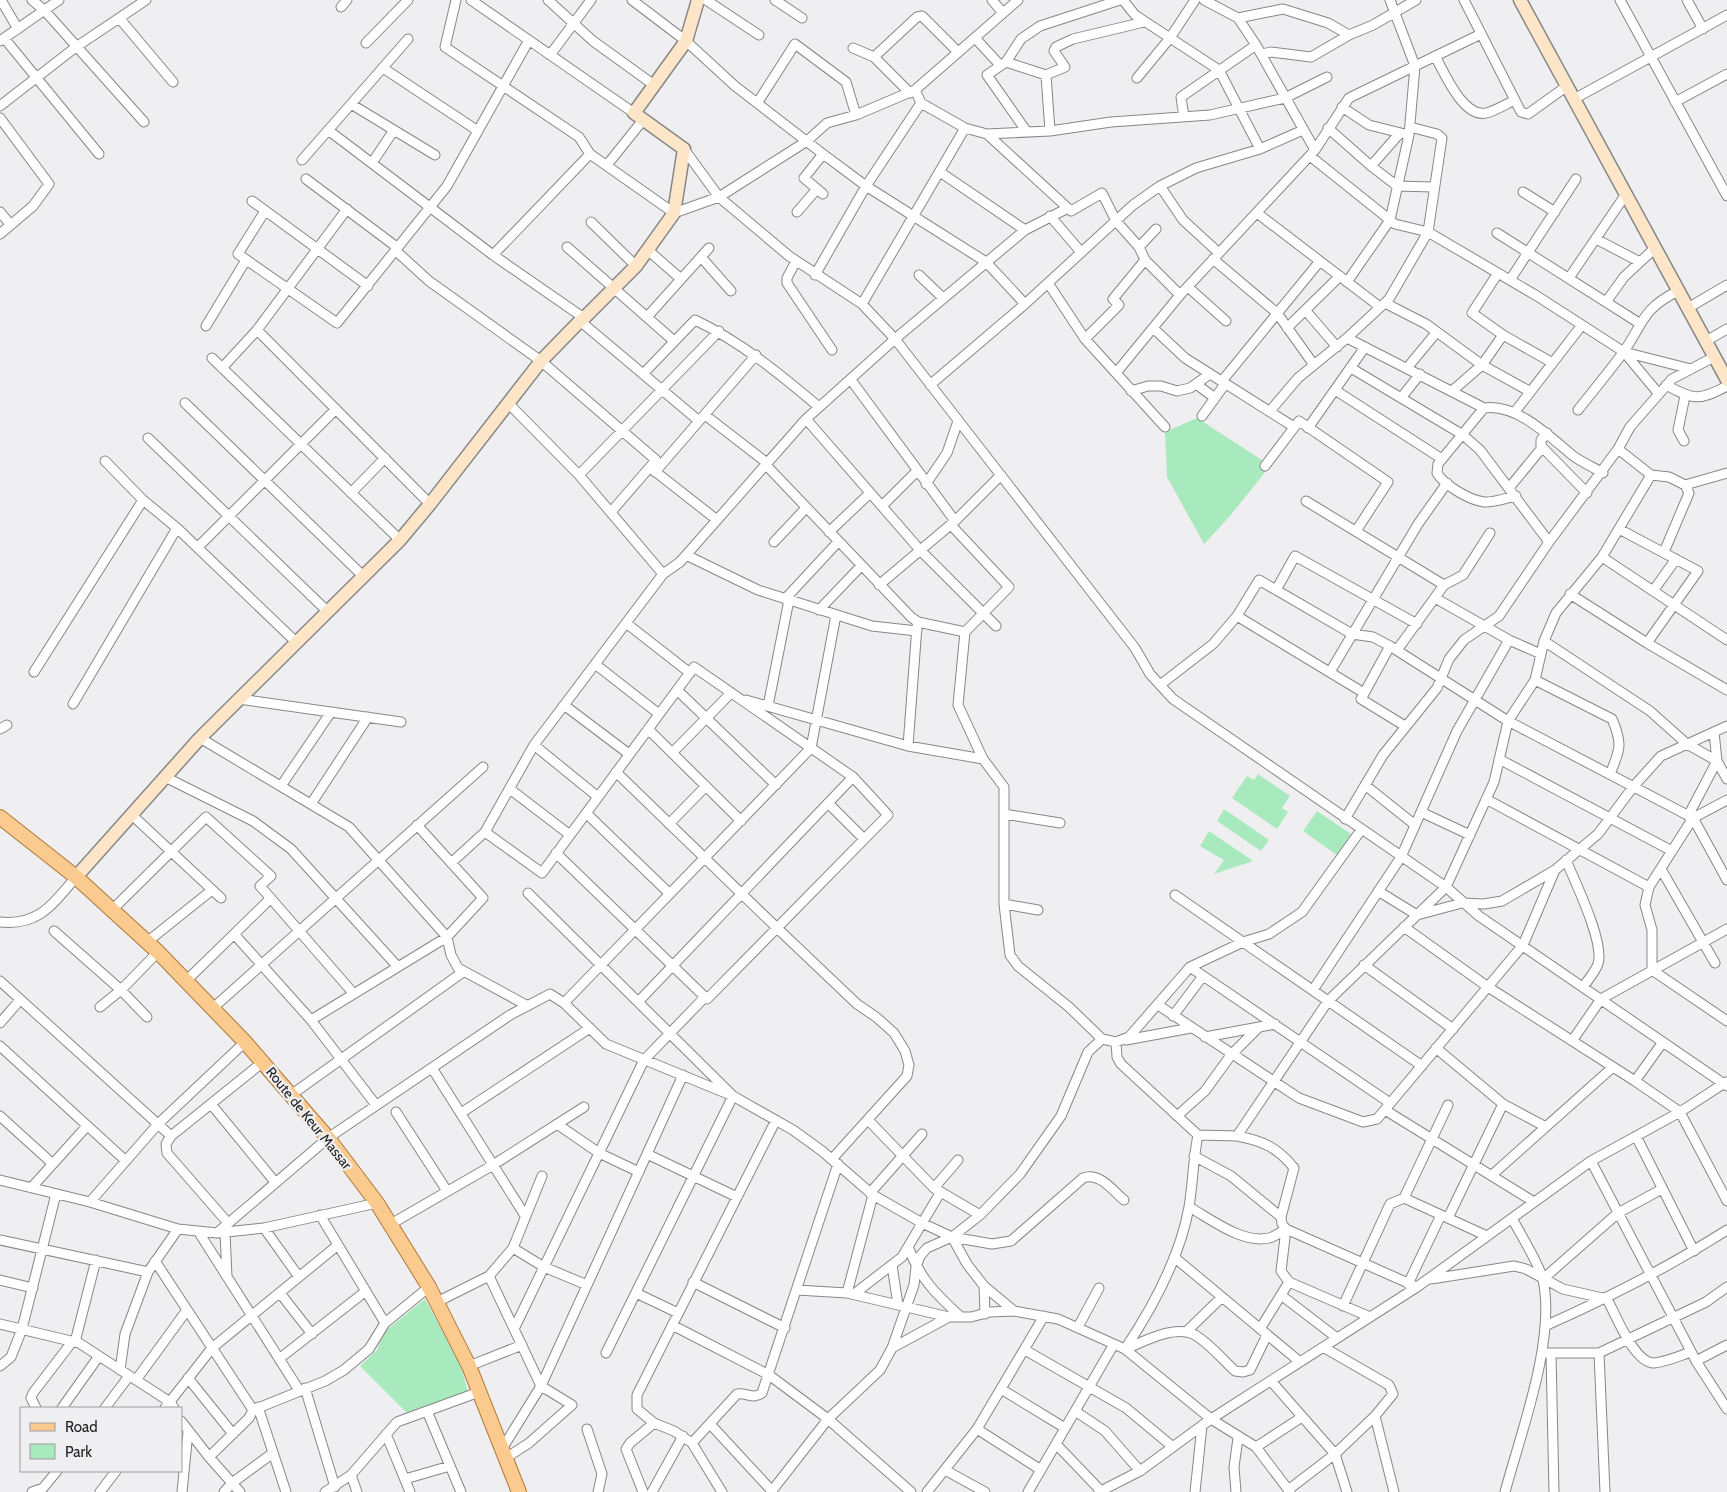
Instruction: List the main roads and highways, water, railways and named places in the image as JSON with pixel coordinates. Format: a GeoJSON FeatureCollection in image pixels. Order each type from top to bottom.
{"type":"FeatureCollection","features":[{"type":"Feature","properties":{"kind":"main road","name":"Route de Keur Massar"},"geometry":{"type":"LineString","coordinates":[[0,817],[76,877],[158,952],[245,1042],[328,1138],[377,1203],[429,1287],[469,1366],[519,1492]]}}]}
